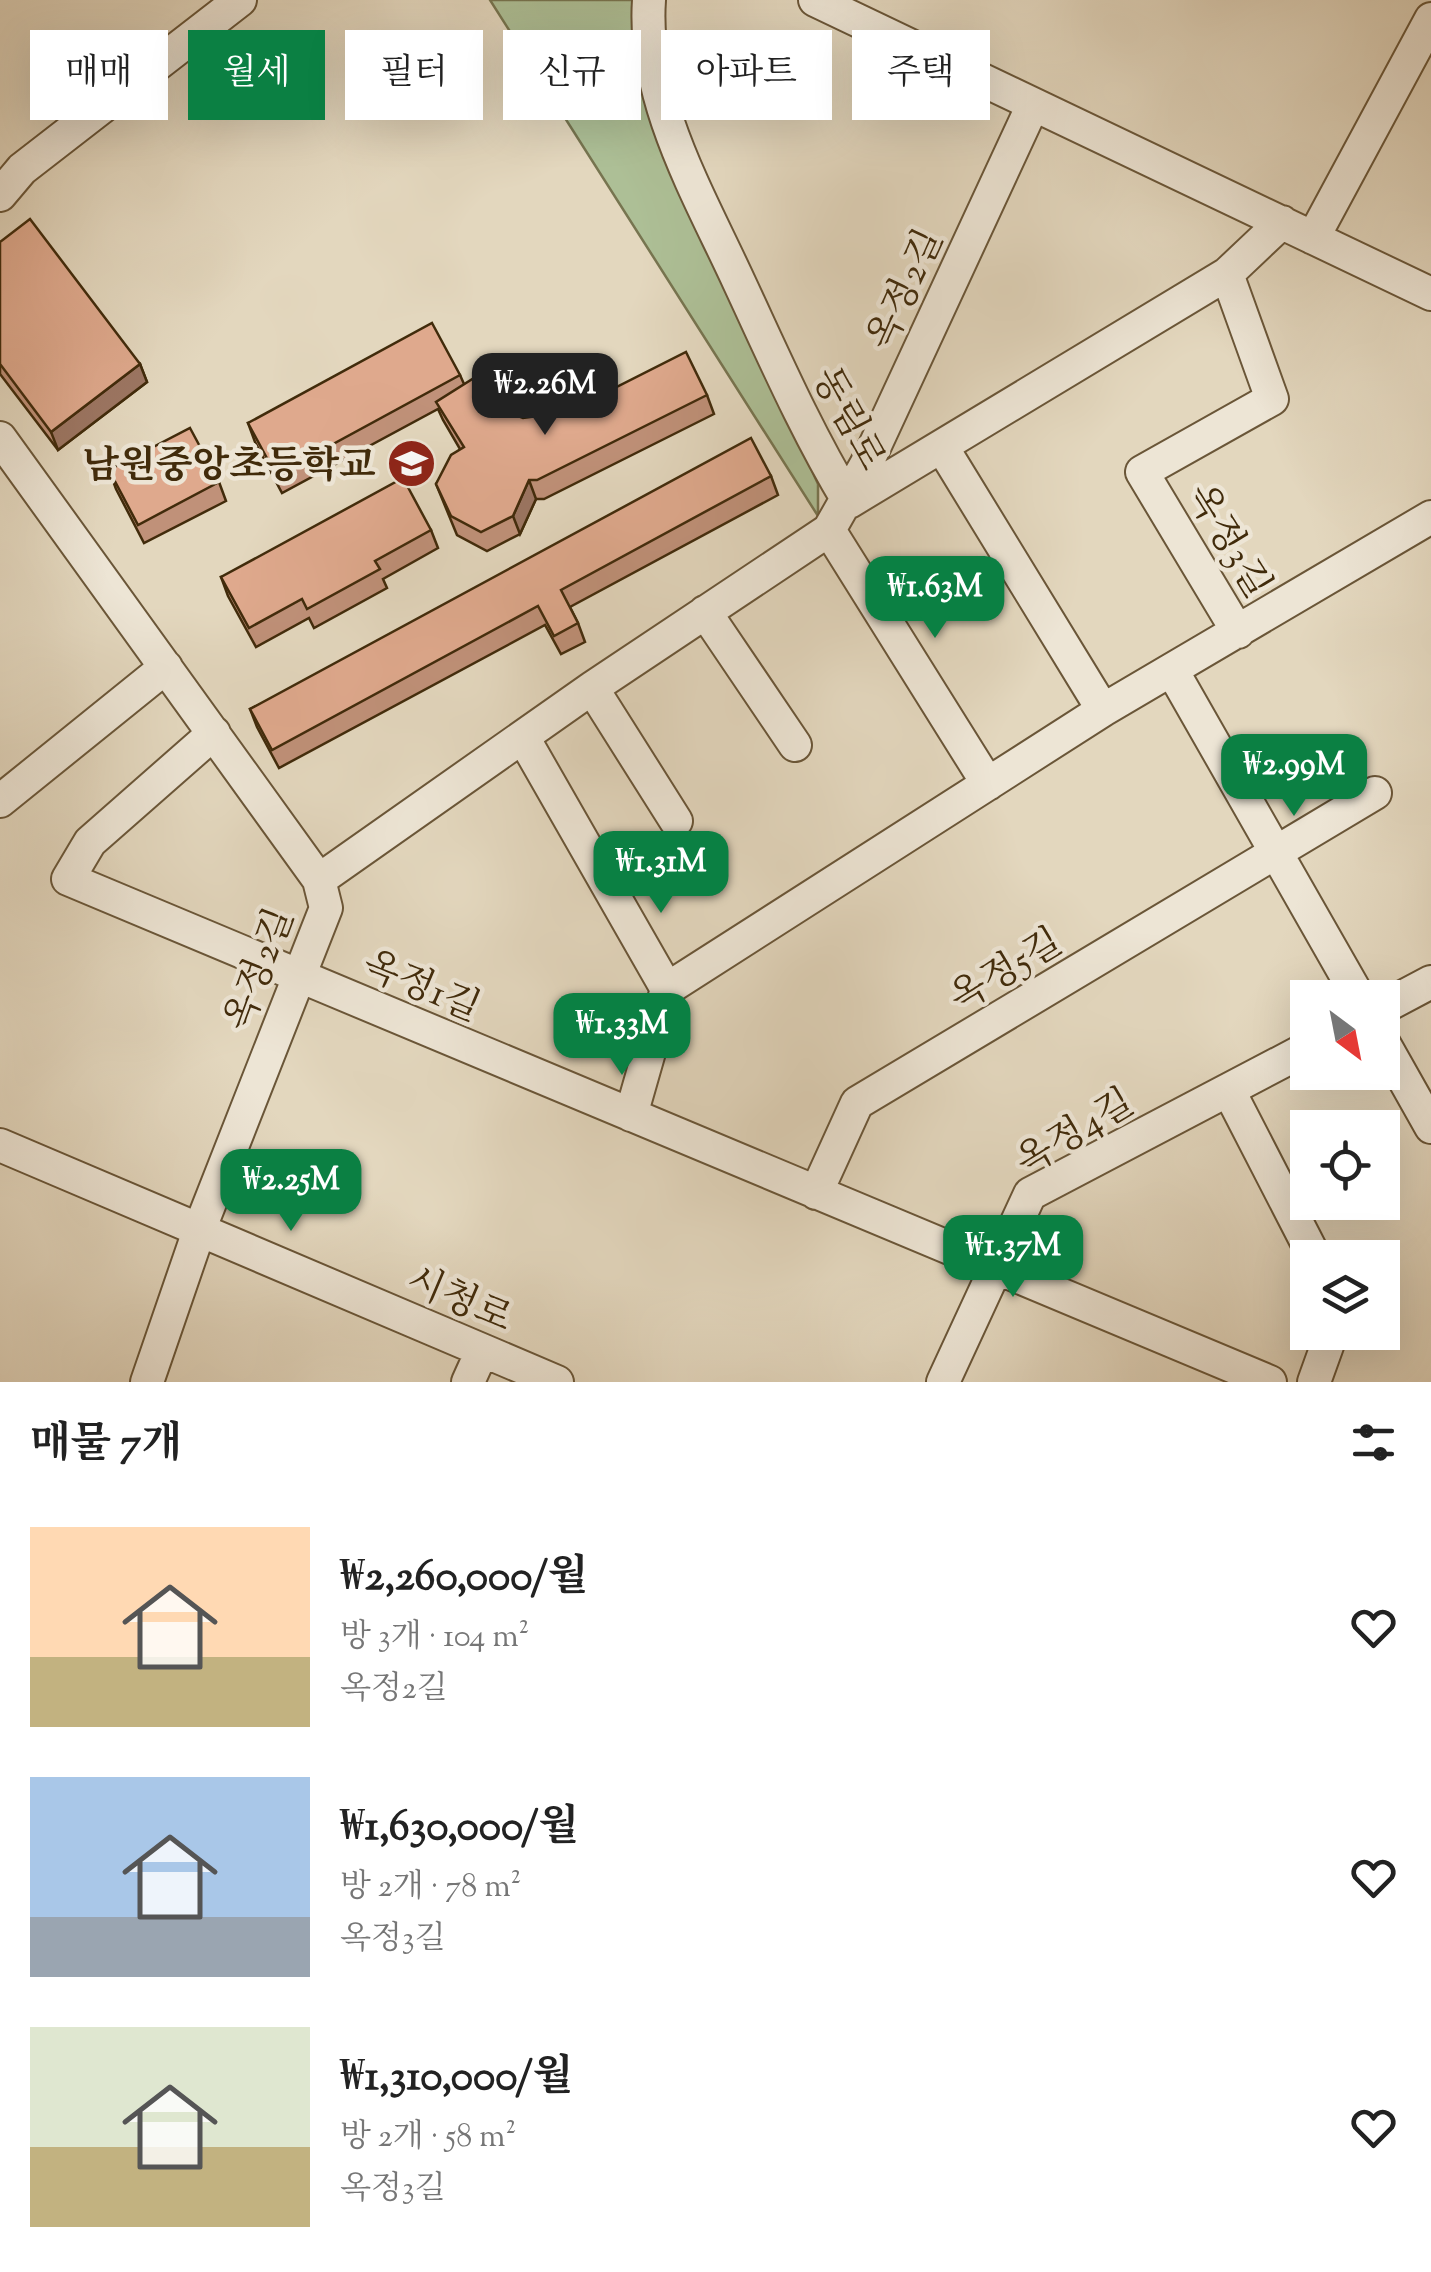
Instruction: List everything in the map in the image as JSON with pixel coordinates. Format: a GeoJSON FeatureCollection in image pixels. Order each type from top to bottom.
{"type":"FeatureCollection","features":[{"type":"Feature","properties":{"kind":"street"},"geometry":{"type":"LineString","coordinates":[[0,195],[11,160],[240,0]]}},
{"type":"Feature","properties":{"kind":"street","name":"동림로"},"geometry":{"type":"LineString","coordinates":[[649,0],[648,20],[668,126],[813,443],[848,502],[1227,274],[1282,222]]}},
{"type":"Feature","properties":{"kind":"street"},"geometry":{"type":"LineString","coordinates":[[815,0],[1032,107],[1431,294]]}},
{"type":"Feature","properties":{"kind":"street"},"geometry":{"type":"LineString","coordinates":[[1313,238],[1431,19]]}},
{"type":"Feature","properties":{"kind":"street","name":"옥정2길"},"geometry":{"type":"LineString","coordinates":[[147,1382],[200,1228],[326,908],[319,880],[592,688],[829,530],[848,502],[1032,107]]}},
{"type":"Feature","properties":{"kind":"street","name":"옥정3길"},"geometry":{"type":"LineString","coordinates":[[1227,274],[1272,399],[1142,472],[1238,632]]}},
{"type":"Feature","properties":{"kind":"street"},"geometry":{"type":"LineString","coordinates":[[0,438],[319,880]]}},
{"type":"Feature","properties":{"kind":"street"},"geometry":{"type":"LineString","coordinates":[[942,446],[1103,710]]}},
{"type":"Feature","properties":{"kind":"street","name":"옥정3길"},"geometry":{"type":"LineString","coordinates":[[667,989],[1103,710],[1431,516]]}},
{"type":"Feature","properties":{"kind":"street"},"geometry":{"type":"LineString","coordinates":[[829,530],[988,784]]}},
{"type":"Feature","properties":{"kind":"street"},"geometry":{"type":"LineString","coordinates":[[704,612],[795,744]]}},
{"type":"Feature","properties":{"kind":"street"},"geometry":{"type":"LineString","coordinates":[[0,802],[166,666]]}},
{"type":"Feature","properties":{"kind":"street"},"geometry":{"type":"LineString","coordinates":[[1173,672],[1349,980]]}},
{"type":"Feature","properties":{"kind":"street"},"geometry":{"type":"LineString","coordinates":[[592,688],[676,821]]}},
{"type":"Feature","properties":{"kind":"street","name":"옥정1길"},"geometry":{"type":"LineString","coordinates":[[214,733],[90,842],[68,878],[992,1269],[1270,1382]]}},
{"type":"Feature","properties":{"kind":"street"},"geometry":{"type":"LineString","coordinates":[[524,738],[667,989],[631,1115]]}},
{"type":"Feature","properties":{"kind":"street","name":"옥정5길"},"geometry":{"type":"LineString","coordinates":[[816,1193],[857,1103],[1279,854],[1376,792]]}},
{"type":"Feature","properties":{"kind":"street"},"geometry":{"type":"LineString","coordinates":[[1400,998],[1431,982]]}},
{"type":"Feature","properties":{"kind":"street","name":"옥정4길"},"geometry":{"type":"LineString","coordinates":[[943,1382],[1030,1194],[1290,1058]]}},
{"type":"Feature","properties":{"kind":"street"},"geometry":{"type":"LineString","coordinates":[[1400,1072],[1431,1127]]}},
{"type":"Feature","properties":{"kind":"street"},"geometry":{"type":"LineString","coordinates":[[1228,1091],[1307,1240]]}},
{"type":"Feature","properties":{"kind":"street","name":"시청로"},"geometry":{"type":"LineString","coordinates":[[0,1146],[556,1382]]}},
{"type":"Feature","properties":{"kind":"street"},"geometry":{"type":"LineString","coordinates":[[1314,1382],[1326,1350]]}},
{"type":"Feature","properties":{"kind":"street"},"geometry":{"type":"LineString","coordinates":[[468,1382],[482,1351]]}},
{"type":"Feature","properties":{"kind":"green space"},"geometry":{"type":"Polygon","coordinates":[[[490,0],[635,0],[632,30],[509,30],[490,0]]]}},
{"type":"Feature","properties":{"kind":"green space"},"geometry":{"type":"Polygon","coordinates":[[[641,67],[658,132],[818,484],[818,516],[566,120],[641,120],[641,67]]]}},
{"type":"Feature","properties":{"kind":"building"},"geometry":{"type":"Polygon","coordinates":[[[30,219],[140,364],[51,432],[0,364],[0,242],[30,219]]]}},
{"type":"Feature","properties":{"kind":"building"},"geometry":{"type":"Polygon","coordinates":[[[432,323],[460,375],[276,475],[248,423],[432,323]]]}},
{"type":"Feature","properties":{"kind":"building"},"geometry":{"type":"Polygon","coordinates":[[[686,352],[707,395],[537,480],[529,480],[513,516],[481,532],[451,516],[436,484],[451,455],[464,447],[436,402],[474,378],[492,406],[523,418],[567,412],[686,352]]]}},
{"type":"Feature","properties":{"kind":"building"},"geometry":{"type":"Polygon","coordinates":[[[190,428],[219,482],[138,525],[109,470],[190,428]]]}},
{"type":"Feature","properties":{"kind":"building"},"geometry":{"type":"Polygon","coordinates":[[[751,438],[771,476],[561,590],[578,623],[554,636],[538,606],[272,750],[250,709],[751,438]]]}},
{"type":"Feature","properties":{"kind":"building"},"geometry":{"type":"Polygon","coordinates":[[[403,478],[431,530],[375,561],[380,569],[307,609],[302,599],[249,628],[221,577],[403,478]]]}},
{"type":"Feature","properties":{"kind":"place","name":"남원중앙초등학교"},"geometry":{"type":"Point","coordinates":[411,464]}}]}
